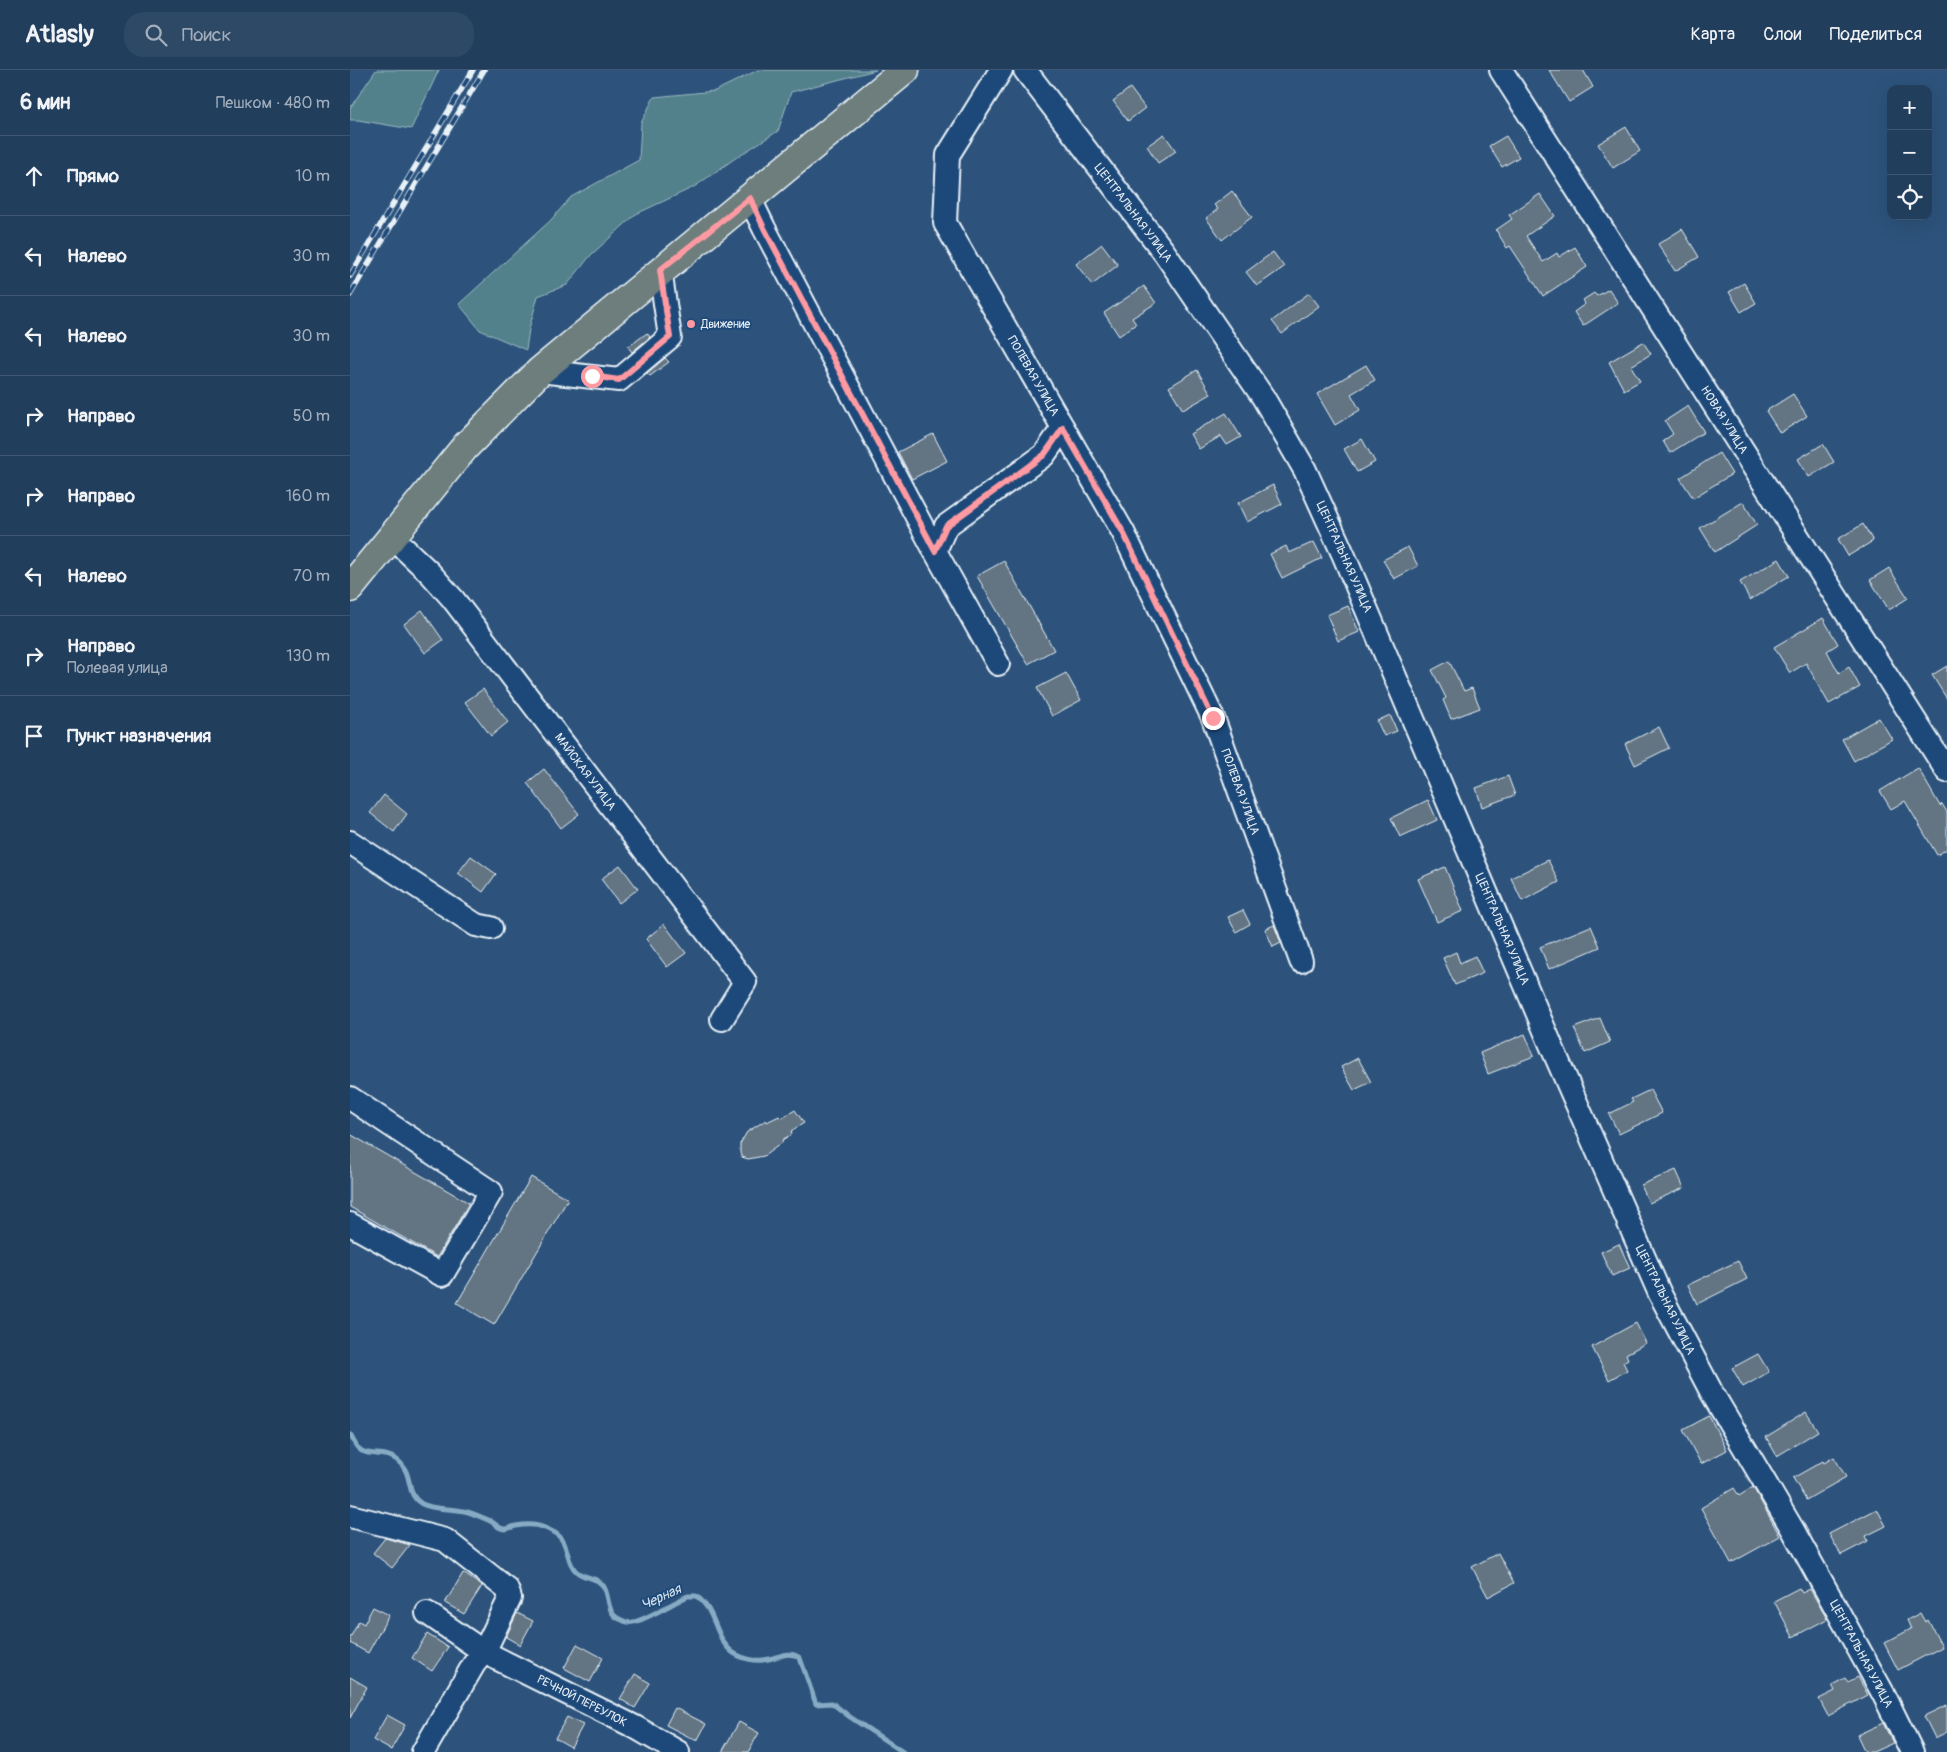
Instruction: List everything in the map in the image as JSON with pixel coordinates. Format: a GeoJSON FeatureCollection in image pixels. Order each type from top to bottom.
{"type":"FeatureCollection","features":[{"type":"Feature","properties":{"kind":"main road"},"geometry":{"type":"LineString","coordinates":[[350,588],[465,447],[540,371],[660,270],[905,70]]}},
{"type":"Feature","properties":{"kind":"street","name":"ПОЛЕВАЯ УЛИЦА"},"geometry":{"type":"LineString","coordinates":[[1001,70],[948,155],[945,223],[1123,532],[1213,718],[1301,961]]}},
{"type":"Feature","properties":{"kind":"street","name":"ЦЕНТРАЛЬНАЯ УЛИЦА"},"geometry":{"type":"LineString","coordinates":[[1025,70],[1186,284],[1263,397],[1305,470],[1344,556],[1544,1027],[1660,1294],[1708,1386],[1793,1530],[1912,1752]]}},
{"type":"Feature","properties":{"kind":"street","name":"НОВАЯ УЛИЦА"},"geometry":{"type":"LineString","coordinates":[[1501,70],[1947,771]]}},
{"type":"Feature","properties":{"kind":"street"},"geometry":{"type":"LineString","coordinates":[[750,198],[764,228],[935,551],[998,664]]}},
{"type":"Feature","properties":{"kind":"street"},"geometry":{"type":"LineString","coordinates":[[540,371],[619,380],[641,362],[670,337],[660,270]]}},
{"type":"Feature","properties":{"kind":"street"},"geometry":{"type":"LineString","coordinates":[[935,551],[946,526],[1044,455],[1063,428]]}},
{"type":"Feature","properties":{"kind":"street","name":"МАЙСКАЯ УЛИЦА"},"geometry":{"type":"LineString","coordinates":[[391,536],[430,573],[453,599],[745,982],[722,1019]]}},
{"type":"Feature","properties":{"kind":"street"},"geometry":{"type":"LineString","coordinates":[[350,842],[476,925],[491,928]]}},
{"type":"Feature","properties":{"kind":"street"},"geometry":{"type":"LineString","coordinates":[[350,1098],[491,1192],[442,1275],[350,1224]]}},
{"type":"Feature","properties":{"kind":"street"},"geometry":{"type":"LineString","coordinates":[[350,1516],[445,1540],[507,1589],[510,1598],[484,1652],[474,1664],[423,1752]]}},
{"type":"Feature","properties":{"kind":"street","name":"РЕЧНОЙ ПЕРЕУЛОК"},"geometry":{"type":"LineString","coordinates":[[427,1613],[484,1652],[635,1727],[678,1752]]}},
{"type":"Feature","properties":{"kind":"green space"},"geometry":{"type":"Polygon","coordinates":[[[376,70],[439,70],[411,129],[350,120],[350,108],[376,70]]]}},
{"type":"Feature","properties":{"kind":"green space"},"geometry":{"type":"Polygon","coordinates":[[[758,70],[876,70],[791,92],[778,131],[694,187],[636,214],[591,255],[567,285],[538,296],[529,329],[526,350],[480,330],[459,304],[550,221],[571,197],[639,160],[641,123],[654,97],[715,91],[758,70]]]}},
{"type":"Feature","properties":{"kind":"building"},"geometry":{"type":"Polygon","coordinates":[[[1549,70],[1583,70],[1593,87],[1569,102],[1549,70]]]}},
{"type":"Feature","properties":{"kind":"building"},"geometry":{"type":"Polygon","coordinates":[[[1130,88],[1145,108],[1128,121],[1113,101],[1130,88]]]}},
{"type":"Feature","properties":{"kind":"building"},"geometry":{"type":"Polygon","coordinates":[[[1626,127],[1640,151],[1613,168],[1598,144],[1626,127]]]}},
{"type":"Feature","properties":{"kind":"building"},"geometry":{"type":"Polygon","coordinates":[[[1164,134],[1176,151],[1158,163],[1147,146],[1164,134]]]}},
{"type":"Feature","properties":{"kind":"building"},"geometry":{"type":"Polygon","coordinates":[[[1506,136],[1519,157],[1502,167],[1489,146],[1506,136]]]}},
{"type":"Feature","properties":{"kind":"building"},"geometry":{"type":"Polygon","coordinates":[[[1232,191],[1252,217],[1222,240],[1206,218],[1218,209],[1214,205],[1232,191]]]}},
{"type":"Feature","properties":{"kind":"building"},"geometry":{"type":"Polygon","coordinates":[[[1540,194],[1555,216],[1526,236],[1543,262],[1557,253],[1559,257],[1575,247],[1587,267],[1543,296],[1510,246],[1507,248],[1496,230],[1512,219],[1509,215],[1540,194]]]}},
{"type":"Feature","properties":{"kind":"building"},"geometry":{"type":"Polygon","coordinates":[[[1682,229],[1699,257],[1675,271],[1658,244],[1682,229]]]}},
{"type":"Feature","properties":{"kind":"building"},"geometry":{"type":"Polygon","coordinates":[[[1102,244],[1118,265],[1092,285],[1076,264],[1102,244]]]}},
{"type":"Feature","properties":{"kind":"building"},"geometry":{"type":"Polygon","coordinates":[[[1273,252],[1284,267],[1257,286],[1246,272],[1273,252]]]}},
{"type":"Feature","properties":{"kind":"building"},"geometry":{"type":"Polygon","coordinates":[[[1744,283],[1756,303],[1741,312],[1729,292],[1744,283]]]}},
{"type":"Feature","properties":{"kind":"building"},"geometry":{"type":"Polygon","coordinates":[[[1144,286],[1156,303],[1132,318],[1136,324],[1119,336],[1104,313],[1144,286]]]}},
{"type":"Feature","properties":{"kind":"building"},"geometry":{"type":"Polygon","coordinates":[[[1609,289],[1618,303],[1583,326],[1574,312],[1585,304],[1583,300],[1594,293],[1597,296],[1609,289]]]}},
{"type":"Feature","properties":{"kind":"building"},"geometry":{"type":"Polygon","coordinates":[[[1309,293],[1319,306],[1282,334],[1272,321],[1309,293]]]}},
{"type":"Feature","properties":{"kind":"building"},"geometry":{"type":"Polygon","coordinates":[[[647,333],[650,337],[632,352],[628,347],[647,333]]]}},
{"type":"Feature","properties":{"kind":"building"},"geometry":{"type":"Polygon","coordinates":[[[1643,342],[1651,354],[1631,366],[1640,381],[1624,390],[1609,362],[1643,342]]]}},
{"type":"Feature","properties":{"kind":"building"},"geometry":{"type":"Polygon","coordinates":[[[665,358],[669,362],[650,376],[647,373],[665,358]]]}},
{"type":"Feature","properties":{"kind":"building"},"geometry":{"type":"Polygon","coordinates":[[[1366,365],[1375,380],[1351,394],[1360,410],[1335,425],[1317,394],[1366,365]]]}},
{"type":"Feature","properties":{"kind":"building"},"geometry":{"type":"Polygon","coordinates":[[[1197,370],[1211,394],[1183,410],[1169,387],[1197,370]]]}},
{"type":"Feature","properties":{"kind":"building"},"geometry":{"type":"Polygon","coordinates":[[[1793,394],[1807,416],[1780,433],[1766,411],[1793,394]]]}},
{"type":"Feature","properties":{"kind":"building"},"geometry":{"type":"Polygon","coordinates":[[[1688,406],[1704,432],[1670,453],[1663,441],[1673,434],[1665,421],[1688,406]]]}},
{"type":"Feature","properties":{"kind":"building"},"geometry":{"type":"Polygon","coordinates":[[[1226,413],[1241,437],[1227,445],[1221,436],[1199,449],[1190,434],[1226,413]]]}},
{"type":"Feature","properties":{"kind":"building"},"geometry":{"type":"Polygon","coordinates":[[[933,434],[947,461],[912,479],[898,452],[933,434]]]}},
{"type":"Feature","properties":{"kind":"building"},"geometry":{"type":"Polygon","coordinates":[[[1362,439],[1375,462],[1357,472],[1344,449],[1362,439]]]}},
{"type":"Feature","properties":{"kind":"building"},"geometry":{"type":"Polygon","coordinates":[[[1823,444],[1834,462],[1809,477],[1798,459],[1823,444]]]}},
{"type":"Feature","properties":{"kind":"building"},"geometry":{"type":"Polygon","coordinates":[[[1719,453],[1732,474],[1693,498],[1680,478],[1719,453]]]}},
{"type":"Feature","properties":{"kind":"building"},"geometry":{"type":"Polygon","coordinates":[[[1273,485],[1282,504],[1247,522],[1238,503],[1273,485]]]}},
{"type":"Feature","properties":{"kind":"building"},"geometry":{"type":"Polygon","coordinates":[[[1743,502],[1757,525],[1715,552],[1700,528],[1743,502]]]}},
{"type":"Feature","properties":{"kind":"building"},"geometry":{"type":"Polygon","coordinates":[[[1863,524],[1873,541],[1848,556],[1838,539],[1863,524]]]}},
{"type":"Feature","properties":{"kind":"building"},"geometry":{"type":"Polygon","coordinates":[[[1314,542],[1322,558],[1282,578],[1270,554],[1286,546],[1289,553],[1314,542]]]}},
{"type":"Feature","properties":{"kind":"building"},"geometry":{"type":"Polygon","coordinates":[[[1408,547],[1418,566],[1394,579],[1383,560],[1408,547]]]}},
{"type":"Feature","properties":{"kind":"building"},"geometry":{"type":"Polygon","coordinates":[[[1779,559],[1789,576],[1750,600],[1740,582],[1779,559]]]}},
{"type":"Feature","properties":{"kind":"building"},"geometry":{"type":"Polygon","coordinates":[[[1004,561],[1054,650],[1028,664],[977,576],[1004,561]]]}},
{"type":"Feature","properties":{"kind":"building"},"geometry":{"type":"Polygon","coordinates":[[[1889,568],[1908,598],[1889,610],[1870,580],[1889,568]]]}},
{"type":"Feature","properties":{"kind":"building"},"geometry":{"type":"Polygon","coordinates":[[[1348,606],[1359,632],[1338,641],[1327,615],[1348,606]]]}},
{"type":"Feature","properties":{"kind":"building"},"geometry":{"type":"Polygon","coordinates":[[[422,610],[443,640],[425,653],[404,624],[422,610]]]}},
{"type":"Feature","properties":{"kind":"building"},"geometry":{"type":"Polygon","coordinates":[[[1823,618],[1838,644],[1827,651],[1839,673],[1849,667],[1860,687],[1829,704],[1806,663],[1790,673],[1774,647],[1823,618]]]}},
{"type":"Feature","properties":{"kind":"building"},"geometry":{"type":"Polygon","coordinates":[[[1449,661],[1464,691],[1472,688],[1480,708],[1451,719],[1443,700],[1446,698],[1432,670],[1449,661]]]}},
{"type":"Feature","properties":{"kind":"building"},"geometry":{"type":"Polygon","coordinates":[[[1947,666],[1947,699],[1932,675],[1947,666]]]}},
{"type":"Feature","properties":{"kind":"building"},"geometry":{"type":"Polygon","coordinates":[[[1066,673],[1081,700],[1052,716],[1037,688],[1066,673]]]}},
{"type":"Feature","properties":{"kind":"building"},"geometry":{"type":"Polygon","coordinates":[[[483,689],[508,722],[491,736],[465,702],[483,689]]]}},
{"type":"Feature","properties":{"kind":"building"},"geometry":{"type":"Polygon","coordinates":[[[1390,715],[1397,731],[1384,736],[1377,721],[1390,715]]]}},
{"type":"Feature","properties":{"kind":"building"},"geometry":{"type":"Polygon","coordinates":[[[1879,718],[1892,739],[1854,761],[1842,739],[1879,718]]]}},
{"type":"Feature","properties":{"kind":"building"},"geometry":{"type":"Polygon","coordinates":[[[1659,727],[1669,748],[1635,765],[1625,744],[1659,727]]]}},
{"type":"Feature","properties":{"kind":"building"},"geometry":{"type":"Polygon","coordinates":[[[1918,768],[1940,806],[1942,804],[1947,812],[1947,849],[1937,855],[1905,801],[1891,809],[1880,791],[1918,768]]]}},
{"type":"Feature","properties":{"kind":"building"},"geometry":{"type":"Polygon","coordinates":[[[544,769],[579,814],[561,828],[527,783],[544,769]]]}},
{"type":"Feature","properties":{"kind":"building"},"geometry":{"type":"Polygon","coordinates":[[[1508,776],[1515,795],[1482,807],[1476,788],[1508,776]]]}},
{"type":"Feature","properties":{"kind":"building"},"geometry":{"type":"Polygon","coordinates":[[[384,795],[407,814],[394,832],[370,813],[384,795]]]}},
{"type":"Feature","properties":{"kind":"building"},"geometry":{"type":"Polygon","coordinates":[[[1428,800],[1437,820],[1400,837],[1391,818],[1428,800]]]}},
{"type":"Feature","properties":{"kind":"building"},"geometry":{"type":"Polygon","coordinates":[[[471,856],[496,874],[483,892],[458,873],[471,856]]]}},
{"type":"Feature","properties":{"kind":"building"},"geometry":{"type":"Polygon","coordinates":[[[1548,860],[1559,882],[1522,901],[1511,878],[1548,860]]]}},
{"type":"Feature","properties":{"kind":"building"},"geometry":{"type":"Polygon","coordinates":[[[620,865],[638,889],[619,903],[601,879],[620,865]]]}},
{"type":"Feature","properties":{"kind":"building"},"geometry":{"type":"Polygon","coordinates":[[[1445,867],[1463,911],[1437,922],[1418,879],[1445,867]]]}},
{"type":"Feature","properties":{"kind":"building"},"geometry":{"type":"Polygon","coordinates":[[[1243,910],[1250,924],[1236,932],[1228,917],[1243,910]]]}},
{"type":"Feature","properties":{"kind":"building"},"geometry":{"type":"Polygon","coordinates":[[[664,924],[686,953],[667,967],[646,939],[664,924]]]}},
{"type":"Feature","properties":{"kind":"building"},"geometry":{"type":"Polygon","coordinates":[[[1274,925],[1281,943],[1273,947],[1265,929],[1274,925]]]}},
{"type":"Feature","properties":{"kind":"building"},"geometry":{"type":"Polygon","coordinates":[[[1591,926],[1600,947],[1549,969],[1540,947],[1591,926]]]}},
{"type":"Feature","properties":{"kind":"building"},"geometry":{"type":"Polygon","coordinates":[[[1456,952],[1460,963],[1475,956],[1483,973],[1455,985],[1443,958],[1456,952]]]}},
{"type":"Feature","properties":{"kind":"building"},"geometry":{"type":"Polygon","coordinates":[[[1600,1018],[1610,1042],[1585,1053],[1574,1028],[1600,1018]]]}},
{"type":"Feature","properties":{"kind":"building"},"geometry":{"type":"Polygon","coordinates":[[[1525,1034],[1534,1056],[1488,1074],[1480,1053],[1525,1034]]]}},
{"type":"Feature","properties":{"kind":"building"},"geometry":{"type":"Polygon","coordinates":[[[1358,1058],[1371,1082],[1354,1090],[1341,1067],[1358,1058]]]}},
{"type":"Feature","properties":{"kind":"building"},"geometry":{"type":"Polygon","coordinates":[[[1650,1090],[1662,1113],[1619,1134],[1609,1114],[1633,1102],[1631,1099],[1650,1090]]]}},
{"type":"Feature","properties":{"kind":"building"},"geometry":{"type":"Polygon","coordinates":[[[795,1110],[804,1123],[791,1131],[792,1134],[782,1140],[783,1142],[764,1156],[748,1159],[742,1157],[740,1144],[747,1132],[766,1120],[767,1122],[779,1116],[781,1119],[795,1110]]]}},
{"type":"Feature","properties":{"kind":"building"},"geometry":{"type":"Polygon","coordinates":[[[350,1134],[469,1203],[437,1257],[350,1207],[350,1134]]]}},
{"type":"Feature","properties":{"kind":"building"},"geometry":{"type":"Polygon","coordinates":[[[1676,1170],[1684,1188],[1649,1203],[1641,1185],[1676,1170]]]}},
{"type":"Feature","properties":{"kind":"building"},"geometry":{"type":"Polygon","coordinates":[[[531,1177],[568,1199],[494,1325],[457,1303],[531,1177]]]}},
{"type":"Feature","properties":{"kind":"building"},"geometry":{"type":"Polygon","coordinates":[[[1619,1244],[1630,1268],[1612,1276],[1601,1252],[1619,1244]]]}},
{"type":"Feature","properties":{"kind":"building"},"geometry":{"type":"Polygon","coordinates":[[[1738,1261],[1747,1279],[1697,1304],[1688,1285],[1738,1261]]]}},
{"type":"Feature","properties":{"kind":"building"},"geometry":{"type":"Polygon","coordinates":[[[1636,1323],[1646,1343],[1626,1354],[1628,1359],[1623,1362],[1627,1370],[1609,1380],[1592,1347],[1636,1323]]]}},
{"type":"Feature","properties":{"kind":"building"},"geometry":{"type":"Polygon","coordinates":[[[1758,1354],[1769,1372],[1743,1387],[1732,1368],[1758,1354]]]}},
{"type":"Feature","properties":{"kind":"building"},"geometry":{"type":"Polygon","coordinates":[[[1806,1412],[1818,1431],[1777,1456],[1766,1437],[1806,1412]]]}},
{"type":"Feature","properties":{"kind":"building"},"geometry":{"type":"Polygon","coordinates":[[[1709,1416],[1727,1450],[1701,1464],[1683,1430],[1709,1416]]]}},
{"type":"Feature","properties":{"kind":"building"},"geometry":{"type":"Polygon","coordinates":[[[1834,1457],[1846,1477],[1806,1500],[1793,1478],[1834,1457]]]}},
{"type":"Feature","properties":{"kind":"building"},"geometry":{"type":"Polygon","coordinates":[[[1753,1487],[1780,1536],[1731,1563],[1701,1508],[1734,1488],[1739,1496],[1753,1487]]]}},
{"type":"Feature","properties":{"kind":"building"},"geometry":{"type":"Polygon","coordinates":[[[1877,1509],[1886,1526],[1866,1536],[1868,1541],[1841,1555],[1829,1534],[1877,1509]]]}},
{"type":"Feature","properties":{"kind":"building"},"geometry":{"type":"Polygon","coordinates":[[[385,1538],[410,1545],[392,1568],[373,1553],[385,1538]]]}},
{"type":"Feature","properties":{"kind":"building"},"geometry":{"type":"Polygon","coordinates":[[[1498,1553],[1514,1583],[1488,1597],[1472,1567],[1498,1553]]]}},
{"type":"Feature","properties":{"kind":"building"},"geometry":{"type":"Polygon","coordinates":[[[463,1573],[482,1586],[464,1614],[445,1603],[463,1573]]]}},
{"type":"Feature","properties":{"kind":"building"},"geometry":{"type":"Polygon","coordinates":[[[1799,1588],[1802,1593],[1810,1589],[1827,1619],[1793,1637],[1774,1601],[1799,1588]]]}},
{"type":"Feature","properties":{"kind":"building"},"geometry":{"type":"Polygon","coordinates":[[[373,1607],[389,1615],[368,1653],[350,1643],[350,1638],[359,1621],[364,1624],[373,1607]]]}},
{"type":"Feature","properties":{"kind":"building"},"geometry":{"type":"Polygon","coordinates":[[[517,1613],[533,1621],[520,1645],[506,1637],[517,1613]]]}},
{"type":"Feature","properties":{"kind":"building"},"geometry":{"type":"Polygon","coordinates":[[[1920,1613],[1925,1622],[1928,1620],[1942,1647],[1898,1670],[1884,1643],[1911,1629],[1907,1620],[1920,1613]]]}},
{"type":"Feature","properties":{"kind":"building"},"geometry":{"type":"Polygon","coordinates":[[[427,1634],[448,1647],[432,1671],[412,1658],[427,1634]]]}},
{"type":"Feature","properties":{"kind":"building"},"geometry":{"type":"Polygon","coordinates":[[[577,1644],[603,1658],[590,1682],[564,1668],[577,1644]]]}},
{"type":"Feature","properties":{"kind":"building"},"geometry":{"type":"Polygon","coordinates":[[[635,1674],[650,1683],[635,1708],[620,1699],[635,1674]]]}},
{"type":"Feature","properties":{"kind":"building"},"geometry":{"type":"Polygon","coordinates":[[[350,1677],[367,1687],[350,1718],[350,1677]]]}},
{"type":"Feature","properties":{"kind":"building"},"geometry":{"type":"Polygon","coordinates":[[[1858,1677],[1868,1695],[1828,1716],[1819,1699],[1835,1691],[1832,1685],[1845,1678],[1848,1682],[1858,1677]]]}},
{"type":"Feature","properties":{"kind":"building"},"geometry":{"type":"Polygon","coordinates":[[[1947,1705],[1947,1732],[1935,1738],[1924,1716],[1947,1705]]]}},
{"type":"Feature","properties":{"kind":"building"},"geometry":{"type":"Polygon","coordinates":[[[675,1708],[706,1724],[697,1741],[666,1725],[675,1708]]]}},
{"type":"Feature","properties":{"kind":"building"},"geometry":{"type":"Polygon","coordinates":[[[387,1715],[405,1725],[391,1750],[373,1740],[387,1715]]]}},
{"type":"Feature","properties":{"kind":"building"},"geometry":{"type":"Polygon","coordinates":[[[567,1717],[583,1725],[571,1747],[555,1738],[567,1717]]]}},
{"type":"Feature","properties":{"kind":"building"},"geometry":{"type":"Polygon","coordinates":[[[739,1722],[759,1733],[748,1752],[722,1752],[739,1722]]]}},
{"type":"Feature","properties":{"kind":"building"},"geometry":{"type":"Polygon","coordinates":[[[1883,1723],[1893,1743],[1873,1752],[1865,1752],[1857,1735],[1883,1723]]]}},
{"type":"Feature","properties":{"kind":"waterway","name":"Черная"},"geometry":{"type":"LineString","coordinates":[[350,1435],[357,1447],[362,1451],[371,1454],[387,1455],[403,1465],[413,1495],[422,1504],[433,1508],[465,1511],[503,1529],[532,1525],[541,1526],[555,1533],[563,1541],[573,1568],[577,1572],[603,1585],[611,1611],[617,1618],[623,1621],[638,1621],[688,1596],[696,1596],[703,1602],[713,1618],[724,1643],[730,1650],[746,1659],[753,1660],[768,1659],[787,1654],[796,1655],[800,1658],[816,1704],[832,1703],[903,1752]]}},
{"type":"Feature","properties":{"kind":"railway"},"geometry":{"type":"LineString","coordinates":[[350,276],[473,70]]}},
{"type":"Feature","properties":{"kind":"railway"},"geometry":{"type":"LineString","coordinates":[[350,295],[484,70]]}},
{"type":"Feature","properties":{"kind":"place","name":"Движение"},"geometry":{"type":"Point","coordinates":[691,324]}},
{"type":"Feature","properties":{"kind":"route"},"geometry":{"type":"LineString","coordinates":[[592,376],[619,380],[670,337],[660,270],[750,198],[764,228],[935,551],[946,526],[1044,455],[1063,428],[1123,532],[1213,718]]}}]}
